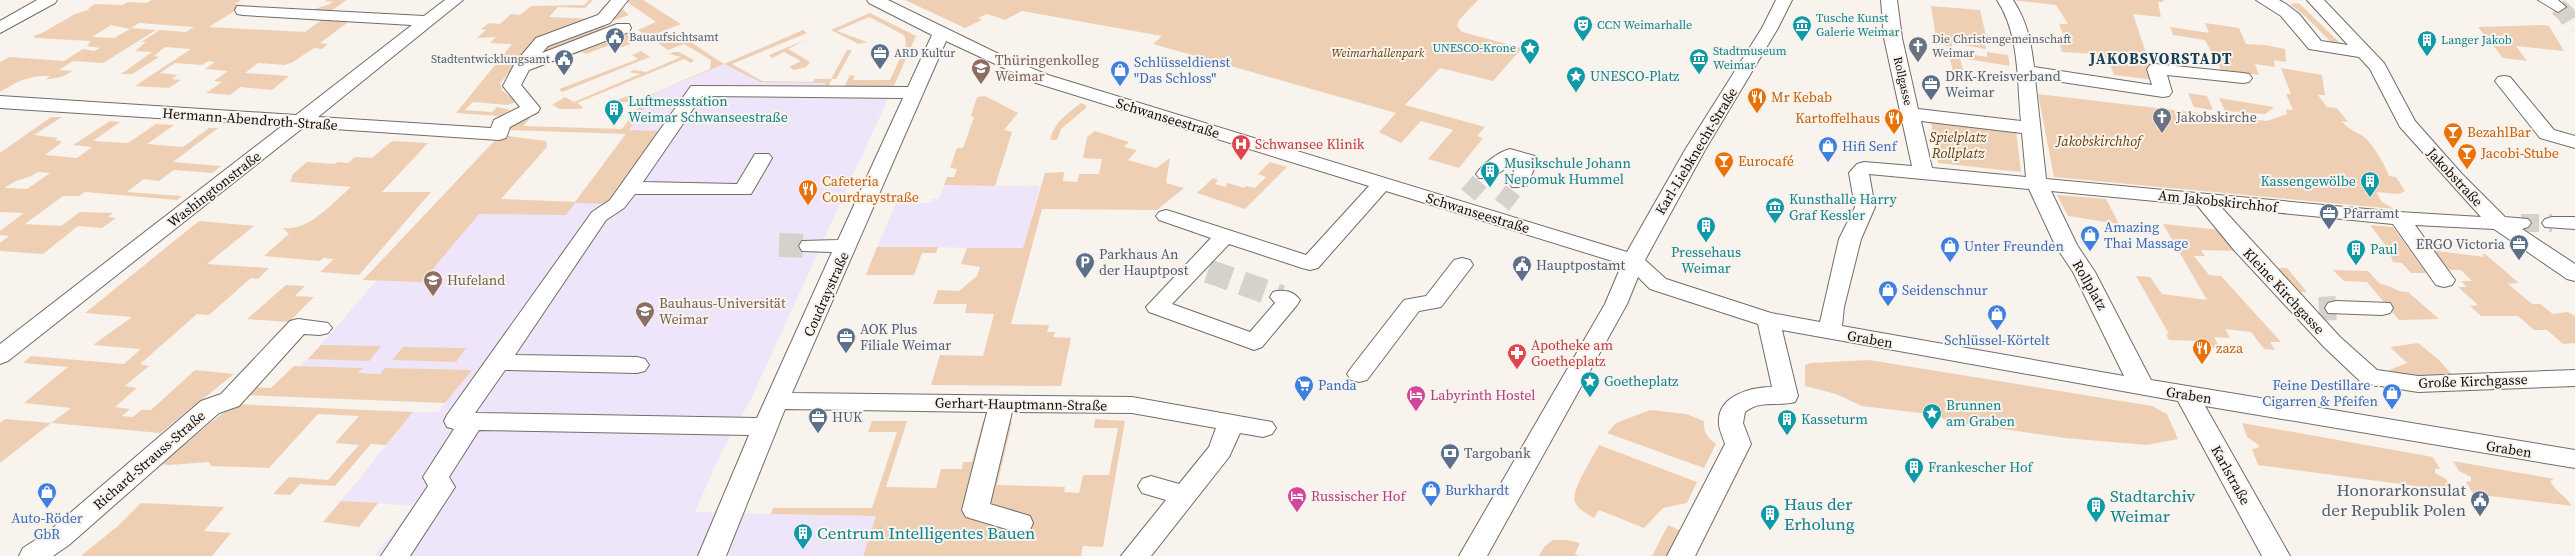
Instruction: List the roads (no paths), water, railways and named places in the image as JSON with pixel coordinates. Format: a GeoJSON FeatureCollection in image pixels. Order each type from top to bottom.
{"type":"FeatureCollection","features":[{"type":"Feature","properties":{"kind":"street"},"geometry":{"type":"LineString","coordinates":[[0,28],[49,0]]}},
{"type":"Feature","properties":{"kind":"street","name":"Washingtonstraße"},"geometry":{"type":"LineString","coordinates":[[0,356],[455,0]]}},
{"type":"Feature","properties":{"kind":"street"},"geometry":{"type":"LineString","coordinates":[[521,67],[542,42],[604,19],[620,0]]}},
{"type":"Feature","properties":{"kind":"street","name":"Schwanseestraße"},"geometry":{"type":"LineString","coordinates":[[875,0],[941,33],[1042,79],[1381,184],[1463,201],[1632,260]]}},
{"type":"Feature","properties":{"kind":"street","name":"Karl-Liebknecht-Straße"},"geometry":{"type":"LineString","coordinates":[[1632,260],[1695,150],[1770,28],[1784,0]]}},
{"type":"Feature","properties":{"kind":"street","name":"Rollgasse"},"geometry":{"type":"LineString","coordinates":[[1889,0],[1893,38],[1911,114]]}},
{"type":"Feature","properties":{"kind":"street","name":"Rollplatz"},"geometry":{"type":"LineString","coordinates":[[2005,0],[2013,12],[2022,37],[2030,128],[2037,184],[2066,245],[2084,272],[2142,387]]}},
{"type":"Feature","properties":{"kind":"street"},"geometry":{"type":"LineString","coordinates":[[2264,0],[2277,3],[2287,12],[2315,45],[2365,53]]}},
{"type":"Feature","properties":{"kind":"street","name":"Jakobstraße"},"geometry":{"type":"LineString","coordinates":[[2315,0],[2378,67],[2407,123],[2455,178],[2499,223],[2575,274]]}},
{"type":"Feature","properties":{"kind":"street"},"geometry":{"type":"LineString","coordinates":[[243,10],[428,21]]}},
{"type":"Feature","properties":{"kind":"street"},"geometry":{"type":"LineString","coordinates":[[521,67],[623,28]]}},
{"type":"Feature","properties":{"kind":"street","name":"Coudraystraße"},"geometry":{"type":"LineString","coordinates":[[712,556],[765,427],[941,33]]}},
{"type":"Feature","properties":{"kind":"street","name":"Hermann-Abendroth-Straße"},"geometry":{"type":"LineString","coordinates":[[0,102],[298,123],[499,134],[501,124],[531,108],[512,86],[521,67]]}},
{"type":"Feature","properties":{"kind":"street"},"geometry":{"type":"LineString","coordinates":[[2026,72],[2163,92],[2156,69],[2243,78]]}},
{"type":"Feature","properties":{"kind":"street"},"geometry":{"type":"LineString","coordinates":[[2504,81],[2547,134],[2575,142]]}},
{"type":"Feature","properties":{"kind":"street"},"geometry":{"type":"LineString","coordinates":[[765,427],[456,421],[600,216],[617,204],[697,90],[915,93]]}},
{"type":"Feature","properties":{"kind":"street"},"geometry":{"type":"LineString","coordinates":[[1923,172],[1911,114],[2030,128]]}},
{"type":"Feature","properties":{"kind":"street"},"geometry":{"type":"LineString","coordinates":[[1486,174],[1510,155],[1528,160],[1519,184]]}},
{"type":"Feature","properties":{"kind":"street"},"geometry":{"type":"LineString","coordinates":[[629,188],[744,190],[762,158]]}},
{"type":"Feature","properties":{"kind":"street"},"geometry":{"type":"LineString","coordinates":[[1830,332],[1833,307],[1850,239],[1865,207],[1859,173],[1864,168],[1923,172],[2037,184]]}},
{"type":"Feature","properties":{"kind":"street"},"geometry":{"type":"LineString","coordinates":[[1166,216],[1310,264],[1381,184]]}},
{"type":"Feature","properties":{"kind":"street","name":"Am Jakobskirchhof"},"geometry":{"type":"LineString","coordinates":[[2037,184],[2399,218],[2521,223]]}},
{"type":"Feature","properties":{"kind":"street","name":"Kleine Kirchgasse"},"geometry":{"type":"LineString","coordinates":[[2204,200],[2242,246],[2319,309],[2370,377]]}},
{"type":"Feature","properties":{"kind":"street"},"geometry":{"type":"LineString","coordinates":[[2399,218],[2444,280]]}},
{"type":"Feature","properties":{"kind":"street"},"geometry":{"type":"LineString","coordinates":[[2552,223],[2575,222]]}},
{"type":"Feature","properties":{"kind":"street"},"geometry":{"type":"LineString","coordinates":[[1225,236],[1202,269],[1157,307],[1254,342],[1289,300],[1281,297]]}},
{"type":"Feature","properties":{"kind":"street"},"geometry":{"type":"LineString","coordinates":[[810,246],[847,246]]}},
{"type":"Feature","properties":{"kind":"street"},"geometry":{"type":"LineString","coordinates":[[1473,556],[1616,304],[1632,260],[1658,284],[1768,320],[1786,396],[1760,395],[1749,398],[1740,404],[1734,412],[1731,422],[1738,444],[1681,556]]}},
{"type":"Feature","properties":{"kind":"street"},"geometry":{"type":"LineString","coordinates":[[1359,374],[1412,305],[1433,302],[1462,265]]}},
{"type":"Feature","properties":{"kind":"street"},"geometry":{"type":"LineString","coordinates":[[2319,309],[2382,308]]}},
{"type":"Feature","properties":{"kind":"street","name":"Graben"},"geometry":{"type":"LineString","coordinates":[[1768,320],[2142,387],[2575,459]]}},
{"type":"Feature","properties":{"kind":"street","name":"Richard-Strauss-Straße"},"geometry":{"type":"LineString","coordinates":[[33,556],[59,538],[210,407],[230,400],[298,326],[320,328]]}},
{"type":"Feature","properties":{"kind":"street"},"geometry":{"type":"LineString","coordinates":[[498,362],[637,365]]}},
{"type":"Feature","properties":{"kind":"street","name":"Große Kirchgasse"},"geometry":{"type":"LineString","coordinates":[[2370,377],[2418,384],[2575,378]]}},
{"type":"Feature","properties":{"kind":"street","name":"Karlstraße"},"geometry":{"type":"LineString","coordinates":[[2186,394],[2276,556]]}},
{"type":"Feature","properties":{"kind":"street","name":"Gerhart-Hauptmann-Straße"},"geometry":{"type":"LineString","coordinates":[[777,401],[1132,405],[1263,428]]}},
{"type":"Feature","properties":{"kind":"street"},"geometry":{"type":"LineString","coordinates":[[1002,404],[975,510],[1020,523]]}},
{"type":"Feature","properties":{"kind":"street"},"geometry":{"type":"LineString","coordinates":[[395,556],[442,486],[436,477],[472,421]]}},
{"type":"Feature","properties":{"kind":"street"},"geometry":{"type":"LineString","coordinates":[[1135,556],[1220,452],[1231,423]]}},
{"type":"Feature","properties":{"kind":"street"},"geometry":{"type":"LineString","coordinates":[[1151,486],[1184,495]]}},
{"type":"Feature","properties":{"kind":"tunnel"},"geometry":{"type":"LineString","coordinates":[[2558,7],[2566,14],[2575,29]]}},
{"type":"Feature","properties":{"kind":"tunnel"},"geometry":{"type":"LineString","coordinates":[[1468,195],[1486,174]]}},
{"type":"Feature","properties":{"kind":"tunnel"},"geometry":{"type":"LineString","coordinates":[[1502,205],[1519,183]]}},
{"type":"Feature","properties":{"kind":"tunnel"},"geometry":{"type":"LineString","coordinates":[[2521,223],[2552,223]]}},
{"type":"Feature","properties":{"kind":"tunnel"},"geometry":{"type":"LineString","coordinates":[[779,245],[810,246]]}},
{"type":"Feature","properties":{"kind":"tunnel"},"geometry":{"type":"LineString","coordinates":[[1208,271],[1281,297]]}},
{"type":"Feature","properties":{"kind":"tunnel"},"geometry":{"type":"LineString","coordinates":[[2319,309],[2336,308]]}},
{"type":"Feature","properties":{"kind":"place","name":"CCN Weimarhalle"},"geometry":{"type":"Point","coordinates":[1583,42]}},
{"type":"Feature","properties":{"kind":"place","name":"Tusche Kunst Galerie Weimar"},"geometry":{"type":"Point","coordinates":[1802,42]}},
{"type":"Feature","properties":{"kind":"place","name":"Bauaufsichtsamt"},"geometry":{"type":"Point","coordinates":[615,54]}},
{"type":"Feature","properties":{"kind":"place","name":"Langer Jakob"},"geometry":{"type":"Point","coordinates":[2427,57]}},
{"type":"Feature","properties":{"kind":"place","name":"Die Christengemeinschaft Weimar"},"geometry":{"type":"Point","coordinates":[1918,63]}},
{"type":"Feature","properties":{"kind":"place","name":"UNESCO-Krone"},"geometry":{"type":"Point","coordinates":[1530,65]}},
{"type":"Feature","properties":{"kind":"place","name":"ARD Kultur"},"geometry":{"type":"Point","coordinates":[880,70]}},
{"type":"Feature","properties":{"kind":"place","name":"Stadtmuseum Weimar"},"geometry":{"type":"Point","coordinates":[1699,75]}},
{"type":"Feature","properties":{"kind":"place","name":"Stadtentwicklungsamt"},"geometry":{"type":"Point","coordinates":[564,76]}},
{"type":"Feature","properties":{"kind":"place","name":"Thüringenkolleg Weimar"},"geometry":{"type":"Point","coordinates":[981,85]}},
{"type":"Feature","properties":{"kind":"place","name":"Schlüsseldienst \"Das Schloss\""},"geometry":{"type":"Point","coordinates":[1120,87]}},
{"type":"Feature","properties":{"kind":"place","name":"UNESCO-Platz"},"geometry":{"type":"Point","coordinates":[1576,93]}},
{"type":"Feature","properties":{"kind":"place","name":"DRK-Kreisverband Weimar"},"geometry":{"type":"Point","coordinates":[1931,101]}},
{"type":"Feature","properties":{"kind":"place","name":"Mr Kebab"},"geometry":{"type":"Point","coordinates":[1757,114]}},
{"type":"Feature","properties":{"kind":"place","name":"Luftmessstation Weimar Schwanseestraße"},"geometry":{"type":"Point","coordinates":[614,126]}},
{"type":"Feature","properties":{"kind":"place","name":"Jakobskirche"},"geometry":{"type":"Point","coordinates":[2162,134]}},
{"type":"Feature","properties":{"kind":"place","name":"Kartoffelhaus"},"geometry":{"type":"Point","coordinates":[1894,135]}},
{"type":"Feature","properties":{"kind":"place","name":"BezahlBar"},"geometry":{"type":"Point","coordinates":[2453,149]}},
{"type":"Feature","properties":{"kind":"place","name":"Schwansee Klinik"},"geometry":{"type":"Point","coordinates":[1241,161]}},
{"type":"Feature","properties":{"kind":"place","name":"Hifi Senf"},"geometry":{"type":"Point","coordinates":[1828,163]}},
{"type":"Feature","properties":{"kind":"place","name":"Jacobi-Stube"},"geometry":{"type":"Point","coordinates":[2467,170]}},
{"type":"Feature","properties":{"kind":"place","name":"Eurocafé"},"geometry":{"type":"Point","coordinates":[1724,178]}},
{"type":"Feature","properties":{"kind":"place","name":"Musikschule Johann Nepomuk Hummel"},"geometry":{"type":"Point","coordinates":[1490,188]}},
{"type":"Feature","properties":{"kind":"place","name":"Kassengewölbe"},"geometry":{"type":"Point","coordinates":[2370,198]}},
{"type":"Feature","properties":{"kind":"place","name":"Cafeteria Courdraystraße"},"geometry":{"type":"Point","coordinates":[808,206]}},
{"type":"Feature","properties":{"kind":"place","name":"Kunsthalle Harry Graf Kessler"},"geometry":{"type":"Point","coordinates":[1775,224]}},
{"type":"Feature","properties":{"kind":"place","name":"Pfarramt"},"geometry":{"type":"Point","coordinates":[2329,230]}},
{"type":"Feature","properties":{"kind":"place","name":"Pressehaus Weimar"},"geometry":{"type":"Point","coordinates":[1706,243]}},
{"type":"Feature","properties":{"kind":"place","name":"Amazing Thai Massage"},"geometry":{"type":"Point","coordinates":[2090,252]}},
{"type":"Feature","properties":{"kind":"place","name":"ERGO Victoria"},"geometry":{"type":"Point","coordinates":[2519,261]}},
{"type":"Feature","properties":{"kind":"place","name":"Unter Freunden"},"geometry":{"type":"Point","coordinates":[1950,263]}},
{"type":"Feature","properties":{"kind":"place","name":"Paul"},"geometry":{"type":"Point","coordinates":[2356,266]}},
{"type":"Feature","properties":{"kind":"place","name":"Parkhaus An der Hauptpost"},"geometry":{"type":"Point","coordinates":[1085,279]}},
{"type":"Feature","properties":{"kind":"place","name":"Hauptpostamt"},"geometry":{"type":"Point","coordinates":[1522,282]}},
{"type":"Feature","properties":{"kind":"place","name":"Hufeland"},"geometry":{"type":"Point","coordinates":[433,297]}},
{"type":"Feature","properties":{"kind":"place","name":"Seidenschnur"},"geometry":{"type":"Point","coordinates":[1888,307]}},
{"type":"Feature","properties":{"kind":"place","name":"Bauhaus-Universität Weimar"},"geometry":{"type":"Point","coordinates":[645,328]}},
{"type":"Feature","properties":{"kind":"place","name":"Schlüssel-Körtelt"},"geometry":{"type":"Point","coordinates":[1997,331]}},
{"type":"Feature","properties":{"kind":"place","name":"AOK Plus Filiale Weimar"},"geometry":{"type":"Point","coordinates":[846,354]}},
{"type":"Feature","properties":{"kind":"place","name":"zaza"},"geometry":{"type":"Point","coordinates":[2202,365]}},
{"type":"Feature","properties":{"kind":"place","name":"Apotheke am Goetheplatz"},"geometry":{"type":"Point","coordinates":[1517,370]}},
{"type":"Feature","properties":{"kind":"place","name":"Goetheplatz"},"geometry":{"type":"Point","coordinates":[1590,398]}},
{"type":"Feature","properties":{"kind":"place","name":"Panda"},"geometry":{"type":"Point","coordinates":[1304,402]}},
{"type":"Feature","properties":{"kind":"place","name":"Feine Destillare - Cigarren & Pfeifen"},"geometry":{"type":"Point","coordinates":[2392,410]}},
{"type":"Feature","properties":{"kind":"place","name":"Labyrinth Hostel"},"geometry":{"type":"Point","coordinates":[1416,412]}},
{"type":"Feature","properties":{"kind":"place","name":"Brunnen am Graben"},"geometry":{"type":"Point","coordinates":[1932,430]}},
{"type":"Feature","properties":{"kind":"place","name":"HUK"},"geometry":{"type":"Point","coordinates":[818,434]}},
{"type":"Feature","properties":{"kind":"place","name":"Kasseturm"},"geometry":{"type":"Point","coordinates":[1787,436]}},
{"type":"Feature","properties":{"kind":"place","name":"Targobank"},"geometry":{"type":"Point","coordinates":[1450,470]}},
{"type":"Feature","properties":{"kind":"place","name":"Frankescher Hof"},"geometry":{"type":"Point","coordinates":[1914,484]}},
{"type":"Feature","properties":{"kind":"place","name":"Burkhardt"},"geometry":{"type":"Point","coordinates":[1431,507]}},
{"type":"Feature","properties":{"kind":"place","name":"Auto-Röder GbR"},"geometry":{"type":"Point","coordinates":[47,509]}},
{"type":"Feature","properties":{"kind":"place","name":"Russischer Hof"},"geometry":{"type":"Point","coordinates":[1297,513]}},
{"type":"Feature","properties":{"kind":"place","name":"Honorarkonsulat der Republik Polen"},"geometry":{"type":"Point","coordinates":[2480,517]}},
{"type":"Feature","properties":{"kind":"place","name":"Stadtarchiv Weimar"},"geometry":{"type":"Point","coordinates":[2096,523]}},
{"type":"Feature","properties":{"kind":"place","name":"Haus der Erholung"},"geometry":{"type":"Point","coordinates":[1770,531]}},
{"type":"Feature","properties":{"kind":"place","name":"Centrum Intelligentes Bauen"},"geometry":{"type":"Point","coordinates":[803,550]}},
{"type":"Feature","properties":{"kind":"district","name":"JAKOBSVORSTADT"},"geometry":{"type":"Point","coordinates":[2161,59]}},
{"type":"Feature","properties":{"kind":"park label","name":"Weimarhallenpark"},"geometry":{"type":"Point","coordinates":[1378,53]}},
{"type":"Feature","properties":{"kind":"park label","name":"Jakobskirchhof"},"geometry":{"type":"Point","coordinates":[2099,141]}},
{"type":"Feature","properties":{"kind":"park label","name":"Spielplatz Rollplatz"},"geometry":{"type":"Point","coordinates":[1958,146]}}]}
